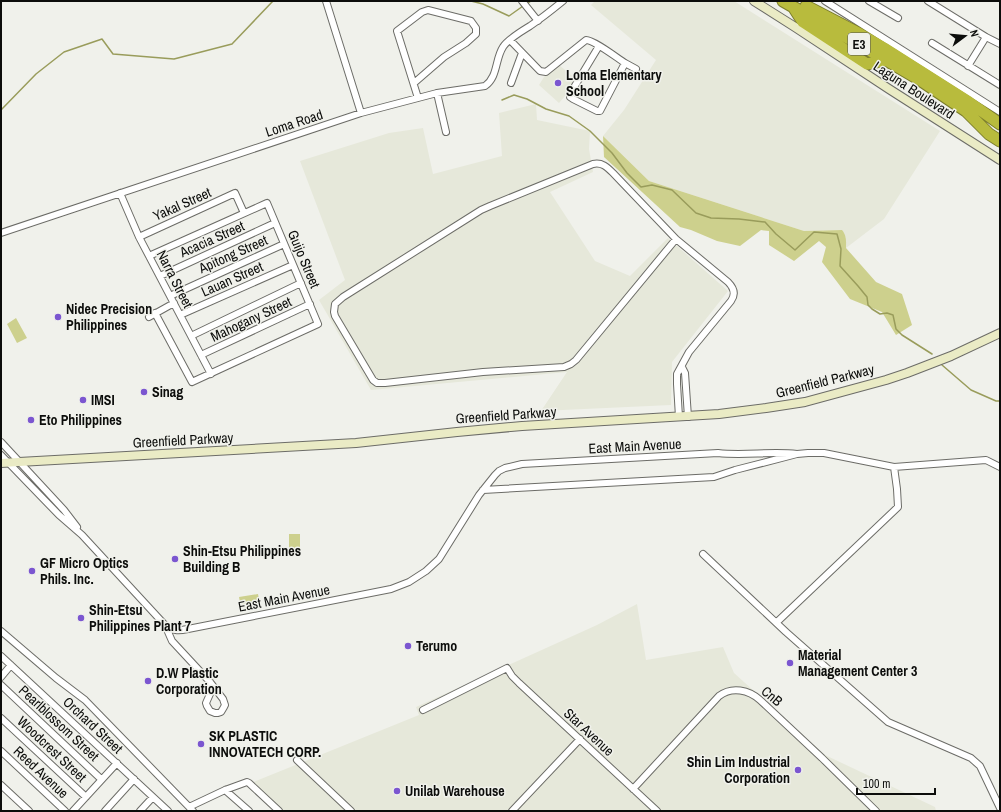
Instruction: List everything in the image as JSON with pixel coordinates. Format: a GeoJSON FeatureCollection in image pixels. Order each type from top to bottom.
{"type":"FeatureCollection","features":[{"type":"Feature","properties":{"kind":"highway","name":"E3"},"geometry":{"type":"LineString","coordinates":[[783,1],[795,4],[860,34],[969,102],[1000,124]]}},
{"type":"Feature","properties":{"kind":"highway","name":"E3"},"geometry":{"type":"LineString","coordinates":[[795,4],[920,80],[966,111],[989,134],[1000,141]]}},
{"type":"Feature","properties":{"kind":"main road","name":"Laguna Boulevard"},"geometry":{"type":"LineString","coordinates":[[754,1],[1000,160]]}},
{"type":"Feature","properties":{"kind":"main road","name":"Greenfield Parkway"},"geometry":{"type":"LineString","coordinates":[[5,463],[356,443],[522,426],[684,417],[766,408],[805,402],[886,380],[952,356],[1000,333]]}},
{"type":"Feature","properties":{"kind":"street"},"geometry":{"type":"LineString","coordinates":[[326,1],[361,113]]}},
{"type":"Feature","properties":{"kind":"street"},"geometry":{"type":"LineString","coordinates":[[522,1],[538,21]]}},
{"type":"Feature","properties":{"kind":"street"},"geometry":{"type":"LineString","coordinates":[[825,1],[1000,112]]}},
{"type":"Feature","properties":{"kind":"street"},"geometry":{"type":"LineString","coordinates":[[869,1],[898,18]]}},
{"type":"Feature","properties":{"kind":"street"},"geometry":{"type":"LineString","coordinates":[[928,1],[1000,44]]}},
{"type":"Feature","properties":{"kind":"street","name":"Loma Road"},"geometry":{"type":"LineString","coordinates":[[1,233],[361,113],[437,93],[485,86],[489,83],[494,73],[503,47],[510,40],[538,21],[560,2]]}},
{"type":"Feature","properties":{"kind":"street"},"geometry":{"type":"LineString","coordinates":[[414,83],[444,57],[466,43],[476,34],[476,28],[471,21],[428,10],[422,12],[397,31],[418,98]]}},
{"type":"Feature","properties":{"kind":"street"},"geometry":{"type":"LineString","coordinates":[[968,66],[986,37]]}},
{"type":"Feature","properties":{"kind":"street"},"geometry":{"type":"LineString","coordinates":[[510,40],[540,71],[546,72],[586,40],[589,40],[636,69]]}},
{"type":"Feature","properties":{"kind":"street"},"geometry":{"type":"LineString","coordinates":[[932,43],[1000,85]]}},
{"type":"Feature","properties":{"kind":"street"},"geometry":{"type":"LineString","coordinates":[[599,46],[570,94],[570,97],[573,99],[595,111],[600,111],[625,63]]}},
{"type":"Feature","properties":{"kind":"street"},"geometry":{"type":"LineString","coordinates":[[511,83],[522,53]]}},
{"type":"Feature","properties":{"kind":"street"},"geometry":{"type":"LineString","coordinates":[[437,93],[446,132]]}},
{"type":"Feature","properties":{"kind":"street"},"geometry":{"type":"LineString","coordinates":[[676,239],[579,357],[571,364],[564,367],[483,372],[377,383],[373,380],[337,320],[334,312],[335,304],[343,297],[481,210],[595,163],[599,163],[613,173],[676,239],[732,287],[734,294],[731,302],[687,355],[682,367],[685,373],[684,417]]}},
{"type":"Feature","properties":{"kind":"street","name":"Narra Street"},"geometry":{"type":"LineString","coordinates":[[120,193],[139,237],[211,374]]}},
{"type":"Feature","properties":{"kind":"street","name":"Yakal Street"},"geometry":{"type":"LineString","coordinates":[[139,237],[236,193],[244,213]]}},
{"type":"Feature","properties":{"kind":"street","name":"Guijo Street"},"geometry":{"type":"LineString","coordinates":[[211,374],[318,324],[267,203],[244,213]]}},
{"type":"Feature","properties":{"kind":"street"},"geometry":{"type":"LineString","coordinates":[[150,256],[244,213]]}},
{"type":"Feature","properties":{"kind":"street","name":"Acacia Street"},"geometry":{"type":"LineString","coordinates":[[160,276],[275,223]]}},
{"type":"Feature","properties":{"kind":"street","name":"Apitong Street"},"geometry":{"type":"LineString","coordinates":[[170,296],[284,244]]}},
{"type":"Feature","properties":{"kind":"street","name":"Lauan Street"},"geometry":{"type":"LineString","coordinates":[[180,315],[293,265]]}},
{"type":"Feature","properties":{"kind":"street"},"geometry":{"type":"LineString","coordinates":[[191,336],[301,283]]}},
{"type":"Feature","properties":{"kind":"street"},"geometry":{"type":"LineString","coordinates":[[149,317],[174,303]]}},
{"type":"Feature","properties":{"kind":"street","name":"Mahogany Street"},"geometry":{"type":"LineString","coordinates":[[201,355],[310,304]]}},
{"type":"Feature","properties":{"kind":"street"},"geometry":{"type":"LineString","coordinates":[[156,313],[192,382],[211,374]]}},
{"type":"Feature","properties":{"kind":"street"},"geometry":{"type":"LineString","coordinates":[[1,442],[64,510],[82,535]]}},
{"type":"Feature","properties":{"kind":"street","name":"East Main Avenue"},"geometry":{"type":"LineString","coordinates":[[165,625],[175,630],[188,629],[391,589],[409,582],[426,571],[439,559],[484,490],[495,475],[505,468],[518,465],[718,453],[731,455],[797,454]]}},
{"type":"Feature","properties":{"kind":"street","name":"East Main Avenue"},"geometry":{"type":"LineString","coordinates":[[484,490],[714,477],[797,454],[808,453],[824,453],[894,467],[986,460],[1000,467]]}},
{"type":"Feature","properties":{"kind":"street"},"geometry":{"type":"LineString","coordinates":[[1,455],[5,463],[82,535],[165,625],[172,641],[210,682],[222,697],[225,702],[224,707],[221,712],[218,713],[210,711],[206,703],[210,694],[210,682]]}},
{"type":"Feature","properties":{"kind":"street"},"geometry":{"type":"LineString","coordinates":[[777,622],[898,507],[894,467]]}},
{"type":"Feature","properties":{"kind":"street"},"geometry":{"type":"LineString","coordinates":[[703,554],[786,632],[888,722],[971,758],[980,766],[1000,808]]}},
{"type":"Feature","properties":{"kind":"street"},"geometry":{"type":"LineString","coordinates":[[1,631],[84,700],[191,809],[226,790],[245,782],[249,783],[279,811]]}},
{"type":"Feature","properties":{"kind":"street","name":"Orchard Street"},"geometry":{"type":"LineString","coordinates":[[1,656],[168,811]]}},
{"type":"Feature","properties":{"kind":"street"},"geometry":{"type":"LineString","coordinates":[[1,677],[11,665]]}},
{"type":"Feature","properties":{"kind":"street","name":"Star Avenue"},"geometry":{"type":"LineString","coordinates":[[423,710],[507,668],[516,680],[657,811]]}},
{"type":"Feature","properties":{"kind":"street","name":"Pearlblossom Street"},"geometry":{"type":"LineString","coordinates":[[1,685],[101,779]]}},
{"type":"Feature","properties":{"kind":"street","name":"CnB"},"geometry":{"type":"LineString","coordinates":[[633,789],[719,696],[727,692],[739,690],[758,698],[876,811]]}},
{"type":"Feature","properties":{"kind":"street","name":"Woodcrest Street"},"geometry":{"type":"LineString","coordinates":[[1,718],[86,797]]}},
{"type":"Feature","properties":{"kind":"street"},"geometry":{"type":"LineString","coordinates":[[512,811],[580,739]]}},
{"type":"Feature","properties":{"kind":"street","name":"Reed Avenue"},"geometry":{"type":"LineString","coordinates":[[1,751],[65,811]]}},
{"type":"Feature","properties":{"kind":"street"},"geometry":{"type":"LineString","coordinates":[[297,760],[351,811]]}},
{"type":"Feature","properties":{"kind":"street"},"geometry":{"type":"LineString","coordinates":[[73,811],[117,763]]}},
{"type":"Feature","properties":{"kind":"street"},"geometry":{"type":"LineString","coordinates":[[105,811],[134,779]]}},
{"type":"Feature","properties":{"kind":"street"},"geometry":{"type":"LineString","coordinates":[[1,785],[29,811]]}},
{"type":"Feature","properties":{"kind":"street"},"geometry":{"type":"LineString","coordinates":[[226,790],[249,811]]}},
{"type":"Feature","properties":{"kind":"street"},"geometry":{"type":"LineString","coordinates":[[140,811],[153,797]]}},
{"type":"Feature","properties":{"kind":"shaded area"},"geometry":{"type":"Polygon","coordinates":[[[595,1],[734,1],[940,131],[884,219],[846,248],[846,237],[839,230],[804,231],[649,181],[603,136],[624,110],[656,60],[591,5],[595,1]]]}},
{"type":"Feature","properties":{"kind":"shaded area","name":"Loma Elementary School"},"geometry":{"type":"Polygon","coordinates":[[[558,64],[578,81],[559,103],[539,85],[544,77],[558,64]]]}},
{"type":"Feature","properties":{"kind":"shaded area"},"geometry":{"type":"Polygon","coordinates":[[[536,104],[537,120],[590,131],[589,149],[593,172],[550,192],[595,261],[630,276],[668,238],[728,291],[672,362],[671,405],[541,411],[567,372],[371,390],[319,300],[345,280],[300,161],[389,133],[423,128],[433,174],[502,156],[499,113],[536,104]]]}},
{"type":"Feature","properties":{"kind":"shaded area"},"geometry":{"type":"Polygon","coordinates":[[[637,604],[646,660],[723,647],[734,673],[825,755],[935,807],[936,811],[281,811],[251,783],[419,715],[416,707],[597,625],[637,604]]]}},
{"type":"Feature","properties":{"kind":"green space"},"geometry":{"type":"Polygon","coordinates":[[[603,136],[649,181],[804,231],[842,230],[845,236],[846,248],[876,282],[902,294],[912,325],[896,335],[882,312],[850,299],[822,262],[826,247],[819,241],[794,261],[769,245],[769,231],[761,230],[740,246],[717,241],[680,227],[604,157],[603,136]]]}},
{"type":"Feature","properties":{"kind":"green space"},"geometry":{"type":"Polygon","coordinates":[[[16,318],[27,338],[17,343],[7,324],[16,318]]]}},
{"type":"Feature","properties":{"kind":"green space"},"geometry":{"type":"Polygon","coordinates":[[[289,534],[300,534],[300,555],[289,555],[289,534]]]}},
{"type":"Feature","properties":{"kind":"green space"},"geometry":{"type":"Polygon","coordinates":[[[258,594],[260,605],[241,608],[239,597],[258,594]]]}},
{"type":"Feature","properties":{"kind":"waterway"},"geometry":{"type":"LineString","coordinates":[[1,110],[36,74],[64,52],[102,39],[113,54],[174,59],[232,44],[273,1]]}},
{"type":"Feature","properties":{"kind":"waterway"},"geometry":{"type":"LineString","coordinates":[[471,1],[483,4],[509,16],[523,6]]}},
{"type":"Feature","properties":{"kind":"waterway"},"geometry":{"type":"LineString","coordinates":[[502,100],[514,95],[527,99],[546,109],[569,116],[590,131],[612,153],[627,173],[641,187],[652,185],[672,190],[696,213],[711,218],[765,222],[776,234],[795,250],[814,232],[837,234],[841,249],[840,266],[867,297],[868,305],[880,314],[887,313],[893,315],[896,329],[902,335],[932,354]]}},
{"type":"Feature","properties":{"kind":"waterway"},"geometry":{"type":"LineString","coordinates":[[942,365],[971,390],[996,401],[1000,401]]}},
{"type":"Feature","properties":{"kind":"place","name":"Loma Elementary School"},"geometry":{"type":"Point","coordinates":[558,83]}},
{"type":"Feature","properties":{"kind":"place","name":"Nidec Precision Philippines"},"geometry":{"type":"Point","coordinates":[58,317]}},
{"type":"Feature","properties":{"kind":"place","name":"Sinag"},"geometry":{"type":"Point","coordinates":[144,392]}},
{"type":"Feature","properties":{"kind":"place","name":"IMSI"},"geometry":{"type":"Point","coordinates":[83,400]}},
{"type":"Feature","properties":{"kind":"place","name":"Eto Philippines"},"geometry":{"type":"Point","coordinates":[31,420]}},
{"type":"Feature","properties":{"kind":"place","name":"Shin-Etsu Philippines Building B"},"geometry":{"type":"Point","coordinates":[175,559]}},
{"type":"Feature","properties":{"kind":"place","name":"GF Micro Optics Phils. Inc."},"geometry":{"type":"Point","coordinates":[32,571]}},
{"type":"Feature","properties":{"kind":"place","name":"Shin-Etsu Philippines Plant 7"},"geometry":{"type":"Point","coordinates":[81,618]}},
{"type":"Feature","properties":{"kind":"place","name":"Terumo"},"geometry":{"type":"Point","coordinates":[408,646]}},
{"type":"Feature","properties":{"kind":"place","name":"Material Management Center 3"},"geometry":{"type":"Point","coordinates":[790,663]}},
{"type":"Feature","properties":{"kind":"place","name":"D.W Plastic Corporation"},"geometry":{"type":"Point","coordinates":[148,681]}},
{"type":"Feature","properties":{"kind":"place","name":"SK PLASTIC INNOVATECH CORP."},"geometry":{"type":"Point","coordinates":[201,744]}},
{"type":"Feature","properties":{"kind":"place","name":"Shin Lim Industrial Corporation"},"geometry":{"type":"Point","coordinates":[798,770]}},
{"type":"Feature","properties":{"kind":"place","name":"Unilab Warehouse"},"geometry":{"type":"Point","coordinates":[397,791]}}]}
